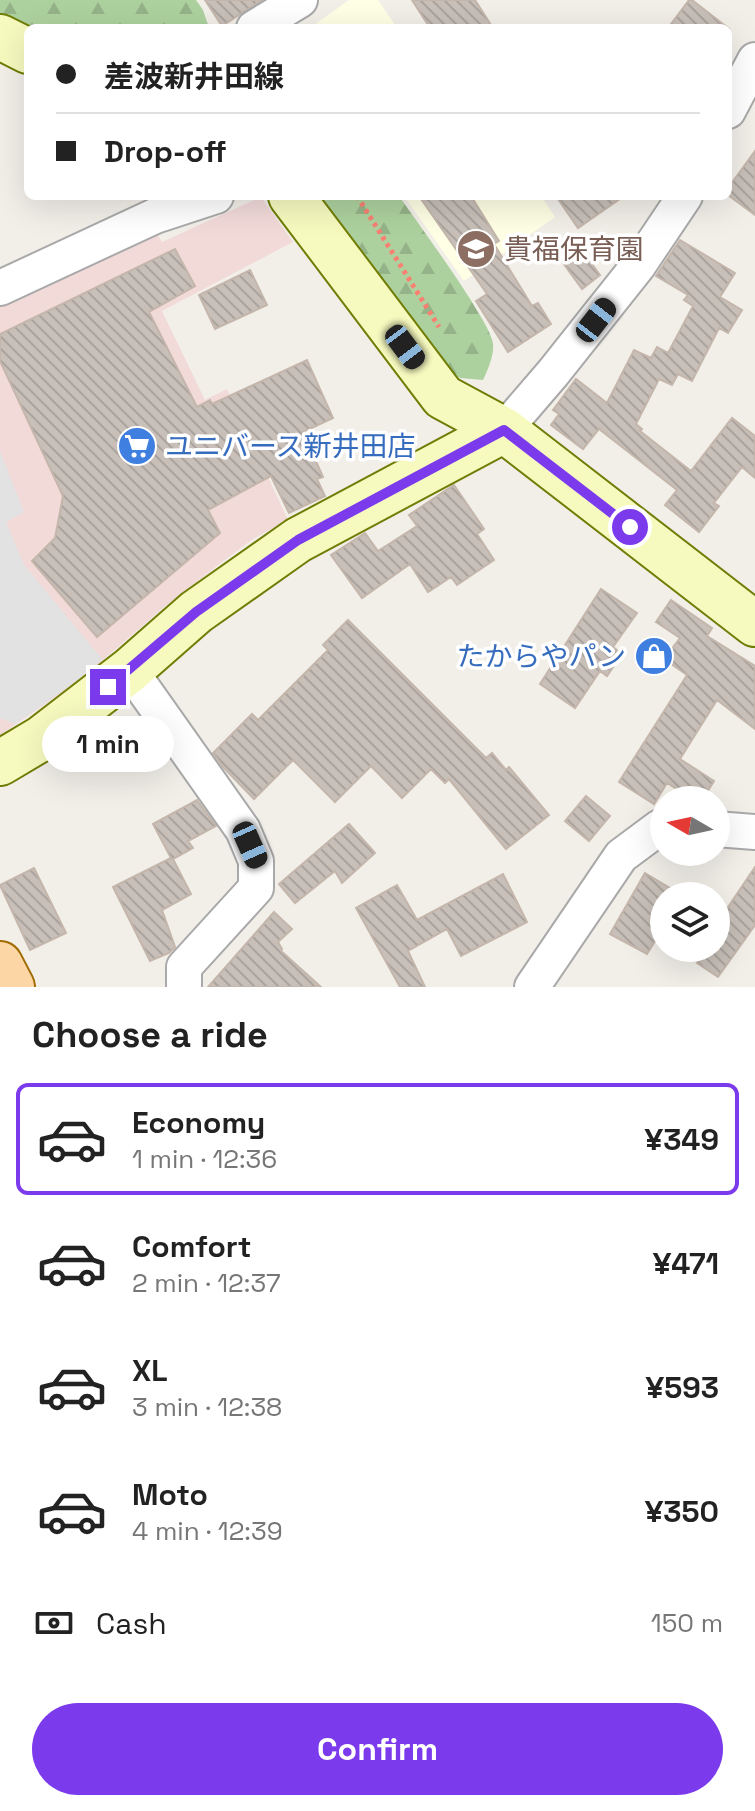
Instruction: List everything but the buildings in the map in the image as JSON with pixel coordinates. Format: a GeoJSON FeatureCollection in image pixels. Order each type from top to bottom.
{"type":"FeatureCollection","features":[{"type":"Feature","properties":{"kind":"main road"},"geometry":{"type":"LineString","coordinates":[[0,37],[24,49]]}},
{"type":"Feature","properties":{"kind":"main road"},"geometry":{"type":"LineString","coordinates":[[294,200],[443,397],[504,430],[755,624]]}},
{"type":"Feature","properties":{"kind":"main road"},"geometry":{"type":"LineString","coordinates":[[0,763],[42,738],[130,670],[196,612],[298,540],[504,430]]}},
{"type":"Feature","properties":{"kind":"main road"},"geometry":{"type":"LineString","coordinates":[[0,964],[12,987]]}},
{"type":"Feature","properties":{"kind":"street"},"geometry":{"type":"LineString","coordinates":[[261,24],[300,0]]}},
{"type":"Feature","properties":{"kind":"street"},"geometry":{"type":"LineString","coordinates":[[732,103],[755,60]]}},
{"type":"Feature","properties":{"kind":"street"},"geometry":{"type":"LineString","coordinates":[[0,288],[155,216],[204,200]]}},
{"type":"Feature","properties":{"kind":"street"},"geometry":{"type":"LineString","coordinates":[[504,430],[638,266],[682,200]]}},
{"type":"Feature","properties":{"kind":"street"},"geometry":{"type":"LineString","coordinates":[[130,670],[243,830],[256,861],[256,888],[184,967],[184,987]]}},
{"type":"Feature","properties":{"kind":"street"},"geometry":{"type":"LineString","coordinates":[[730,830],[755,832]]}},
{"type":"Feature","properties":{"kind":"street"},"geometry":{"type":"LineString","coordinates":[[532,987],[621,856],[650,834]]}},
{"type":"Feature","properties":{"kind":"path"},"geometry":{"type":"LineString","coordinates":[[360,200],[447,339]]}},
{"type":"Feature","properties":{"kind":"shaded area"},"geometry":{"type":"Polygon","coordinates":[[[349,0],[378,0],[394,24],[316,24],[349,0]]]}},
{"type":"Feature","properties":{"kind":"shaded area"},"geometry":{"type":"Polygon","coordinates":[[[254,200],[263,200],[293,242],[162,311],[205,400],[227,389],[288,520],[253,539],[222,562],[80,680],[0,735],[0,301],[155,231],[162,242],[254,200]]]}},
{"type":"Feature","properties":{"kind":"shaded area","name":"貴福保育園"},"geometry":{"type":"Polygon","coordinates":[[[407,200],[544,200],[555,217],[464,281],[407,200]]]}},
{"type":"Feature","properties":{"kind":"shaded area"},"geometry":{"type":"Polygon","coordinates":[[[0,451],[24,512],[6,522],[24,565],[102,659],[15,724],[0,718],[0,451]]]}},
{"type":"Feature","properties":{"kind":"green space"},"geometry":{"type":"Polygon","coordinates":[[[0,0],[196,0],[208,24],[24,25],[0,13],[0,0]]]}},
{"type":"Feature","properties":{"kind":"green space"},"geometry":{"type":"Polygon","coordinates":[[[320,200],[402,200],[481,316],[493,344],[493,353],[483,380],[460,378],[445,370],[320,200]]]}},
{"type":"Feature","properties":{"kind":"place","name":"貴福保育園"},"geometry":{"type":"Point","coordinates":[476,249]}},
{"type":"Feature","properties":{"kind":"place","name":"ユニバース新井田店"},"geometry":{"type":"Point","coordinates":[137,446]}},
{"type":"Feature","properties":{"kind":"place","name":"たからやパン"},"geometry":{"type":"Point","coordinates":[654,656]}},
{"type":"Feature","properties":{"kind":"route"},"geometry":{"type":"LineString","coordinates":[[108,687],[196,612],[298,540],[504,430],[630,527]]}}]}
